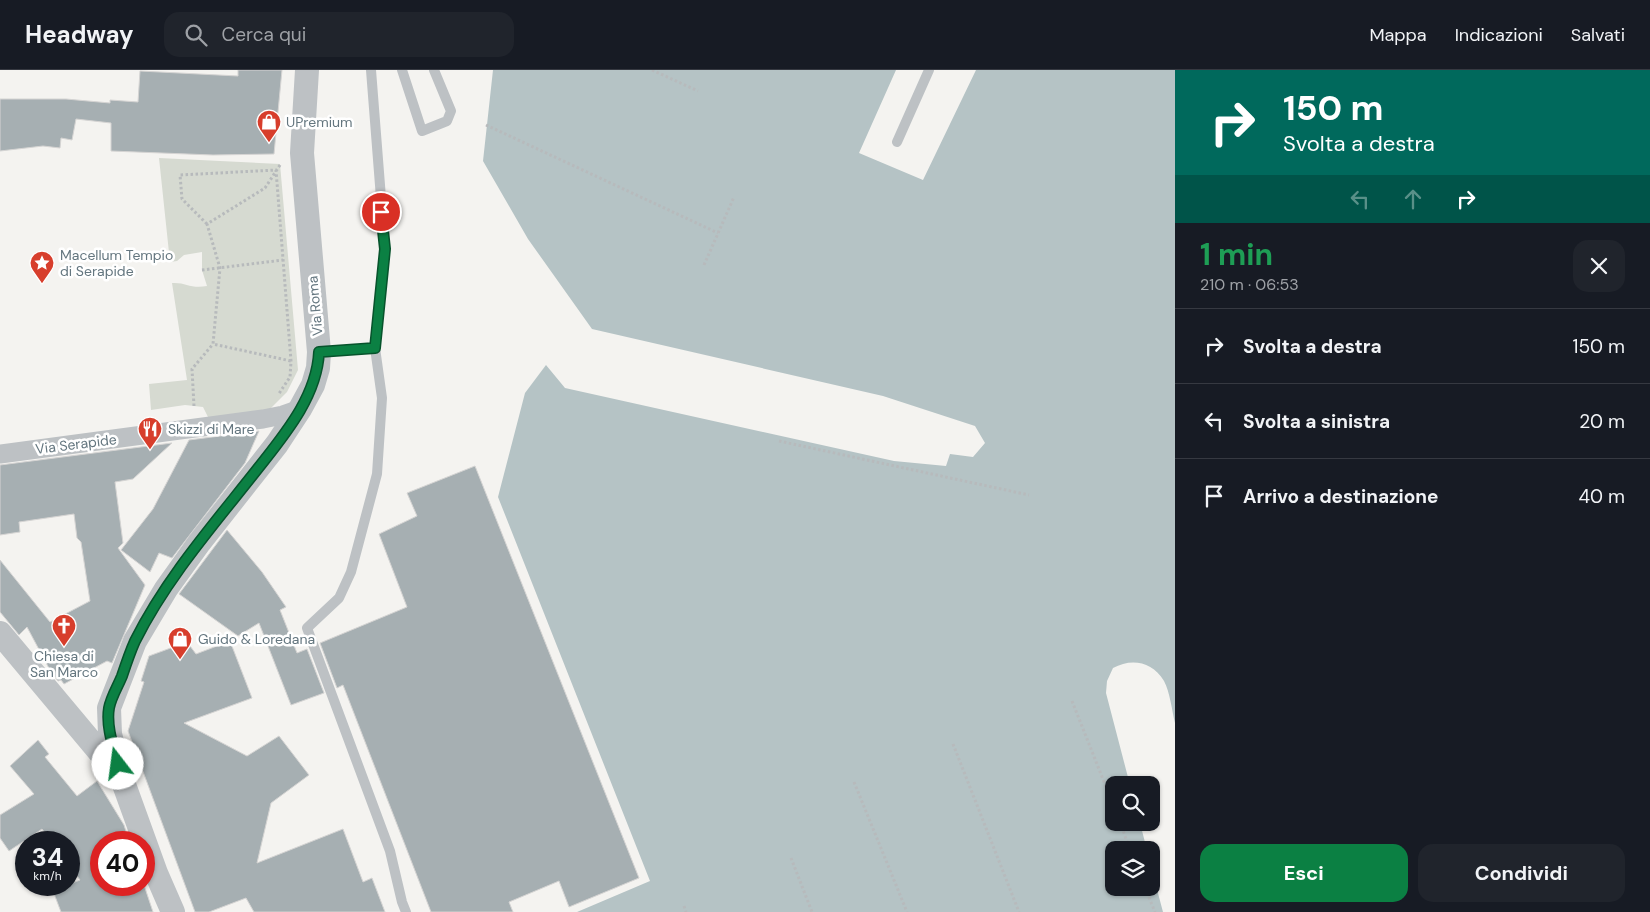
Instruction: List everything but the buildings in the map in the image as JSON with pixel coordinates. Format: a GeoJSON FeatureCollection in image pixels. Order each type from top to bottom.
{"type":"FeatureCollection","features":[{"type":"Feature","properties":{"kind":"street","name":"Via Roma"},"geometry":{"type":"LineString","coordinates":[[173,912],[156,873],[122,779],[110,734],[109,708],[135,641],[177,573],[199,542],[277,444],[300,409],[318,368],[319,352],[302,153],[307,70]]}},
{"type":"Feature","properties":{"kind":"street","name":"Via Serapide"},"geometry":{"type":"LineString","coordinates":[[0,454],[253,420],[283,415],[300,409]]}},
{"type":"Feature","properties":{"kind":"street"},"geometry":{"type":"LineString","coordinates":[[0,633],[122,779]]}},
{"type":"Feature","properties":{"kind":"lane"},"geometry":{"type":"LineString","coordinates":[[371,70],[385,249],[375,348],[382,398],[377,474],[351,572],[339,598],[307,628],[390,851],[406,912]]}},
{"type":"Feature","properties":{"kind":"lane"},"geometry":{"type":"LineString","coordinates":[[402,70],[422,132],[446,121],[451,111],[434,70]]}},
{"type":"Feature","properties":{"kind":"lane"},"geometry":{"type":"LineString","coordinates":[[897,142],[929,70]]}},
{"type":"Feature","properties":{"kind":"lane"},"geometry":{"type":"LineString","coordinates":[[319,352],[375,348]]}},
{"type":"Feature","properties":{"kind":"path"},"geometry":{"type":"LineString","coordinates":[[652,70],[698,91]]}},
{"type":"Feature","properties":{"kind":"path"},"geometry":{"type":"LineString","coordinates":[[486,125],[718,233]]}},
{"type":"Feature","properties":{"kind":"path"},"geometry":{"type":"LineString","coordinates":[[207,224],[265,188],[280,164]]}},
{"type":"Feature","properties":{"kind":"path"},"geometry":{"type":"LineString","coordinates":[[194,406],[192,369],[213,344],[220,268],[207,224],[182,199],[180,175],[276,170]]}},
{"type":"Feature","properties":{"kind":"path"},"geometry":{"type":"LineString","coordinates":[[271,400],[277,396],[290,377],[291,361],[276,170]]}},
{"type":"Feature","properties":{"kind":"path"},"geometry":{"type":"LineString","coordinates":[[704,265],[734,198]]}},
{"type":"Feature","properties":{"kind":"path"},"geometry":{"type":"LineString","coordinates":[[202,270],[311,258]]}},
{"type":"Feature","properties":{"kind":"path"},"geometry":{"type":"LineString","coordinates":[[213,344],[297,362]]}},
{"type":"Feature","properties":{"kind":"path"},"geometry":{"type":"LineString","coordinates":[[779,441],[1029,494]]}},
{"type":"Feature","properties":{"kind":"path"},"geometry":{"type":"LineString","coordinates":[[1072,701],[1105,784]]}},
{"type":"Feature","properties":{"kind":"path"},"geometry":{"type":"LineString","coordinates":[[953,744],[1019,912]]}},
{"type":"Feature","properties":{"kind":"path"},"geometry":{"type":"LineString","coordinates":[[854,782],[907,912]]}},
{"type":"Feature","properties":{"kind":"path"},"geometry":{"type":"LineString","coordinates":[[791,858],[812,912]]}},
{"type":"Feature","properties":{"kind":"path"},"geometry":{"type":"LineString","coordinates":[[1148,896],[1155,912]]}},
{"type":"Feature","properties":{"kind":"path"},"geometry":{"type":"LineString","coordinates":[[684,906],[686,912]]}},
{"type":"Feature","properties":{"kind":"shaded area"},"geometry":{"type":"Polygon","coordinates":[[[493,70],[896,70],[859,153],[923,180],[976,70],[1175,70],[1175,723],[1166,685],[1159,674],[1147,665],[1134,662],[1113,668],[1107,681],[1106,693],[1128,776],[1105,776],[1105,831],[1142,831],[1145,841],[1105,841],[1105,896],[1159,896],[1163,912],[577,912],[650,881],[498,497],[525,393],[546,365],[565,388],[894,461],[946,466],[950,454],[973,457],[985,443],[975,426],[883,396],[592,329],[528,239],[483,161],[493,70]]]}},
{"type":"Feature","properties":{"kind":"shaded area"},"geometry":{"type":"Polygon","coordinates":[[[159,158],[280,164],[298,370],[287,392],[269,410],[209,419],[203,407],[185,405],[151,410],[149,384],[187,380],[172,283],[196,287],[207,286],[202,270],[202,252],[184,255],[177,261],[170,262],[159,158]]]}},
{"type":"Feature","properties":{"kind":"place","name":"UPremium"},"geometry":{"type":"Point","coordinates":[269,143]}},
{"type":"Feature","properties":{"kind":"place","name":"Macellum Tempio di Serapide"},"geometry":{"type":"Point","coordinates":[42,284]}},
{"type":"Feature","properties":{"kind":"place","name":"Skizzi di Mare"},"geometry":{"type":"Point","coordinates":[150,450]}},
{"type":"Feature","properties":{"kind":"place","name":"Chiesa di San Marco"},"geometry":{"type":"Point","coordinates":[64,647]}},
{"type":"Feature","properties":{"kind":"place","name":"Guido & Loredana"},"geometry":{"type":"Point","coordinates":[180,660]}},
{"type":"Feature","properties":{"kind":"route"},"geometry":{"type":"LineString","coordinates":[[118,764],[110,734],[109,708],[135,641],[166,589],[199,542],[277,444],[300,409],[318,368],[319,352],[375,348],[385,249],[381,212]]}}]}
